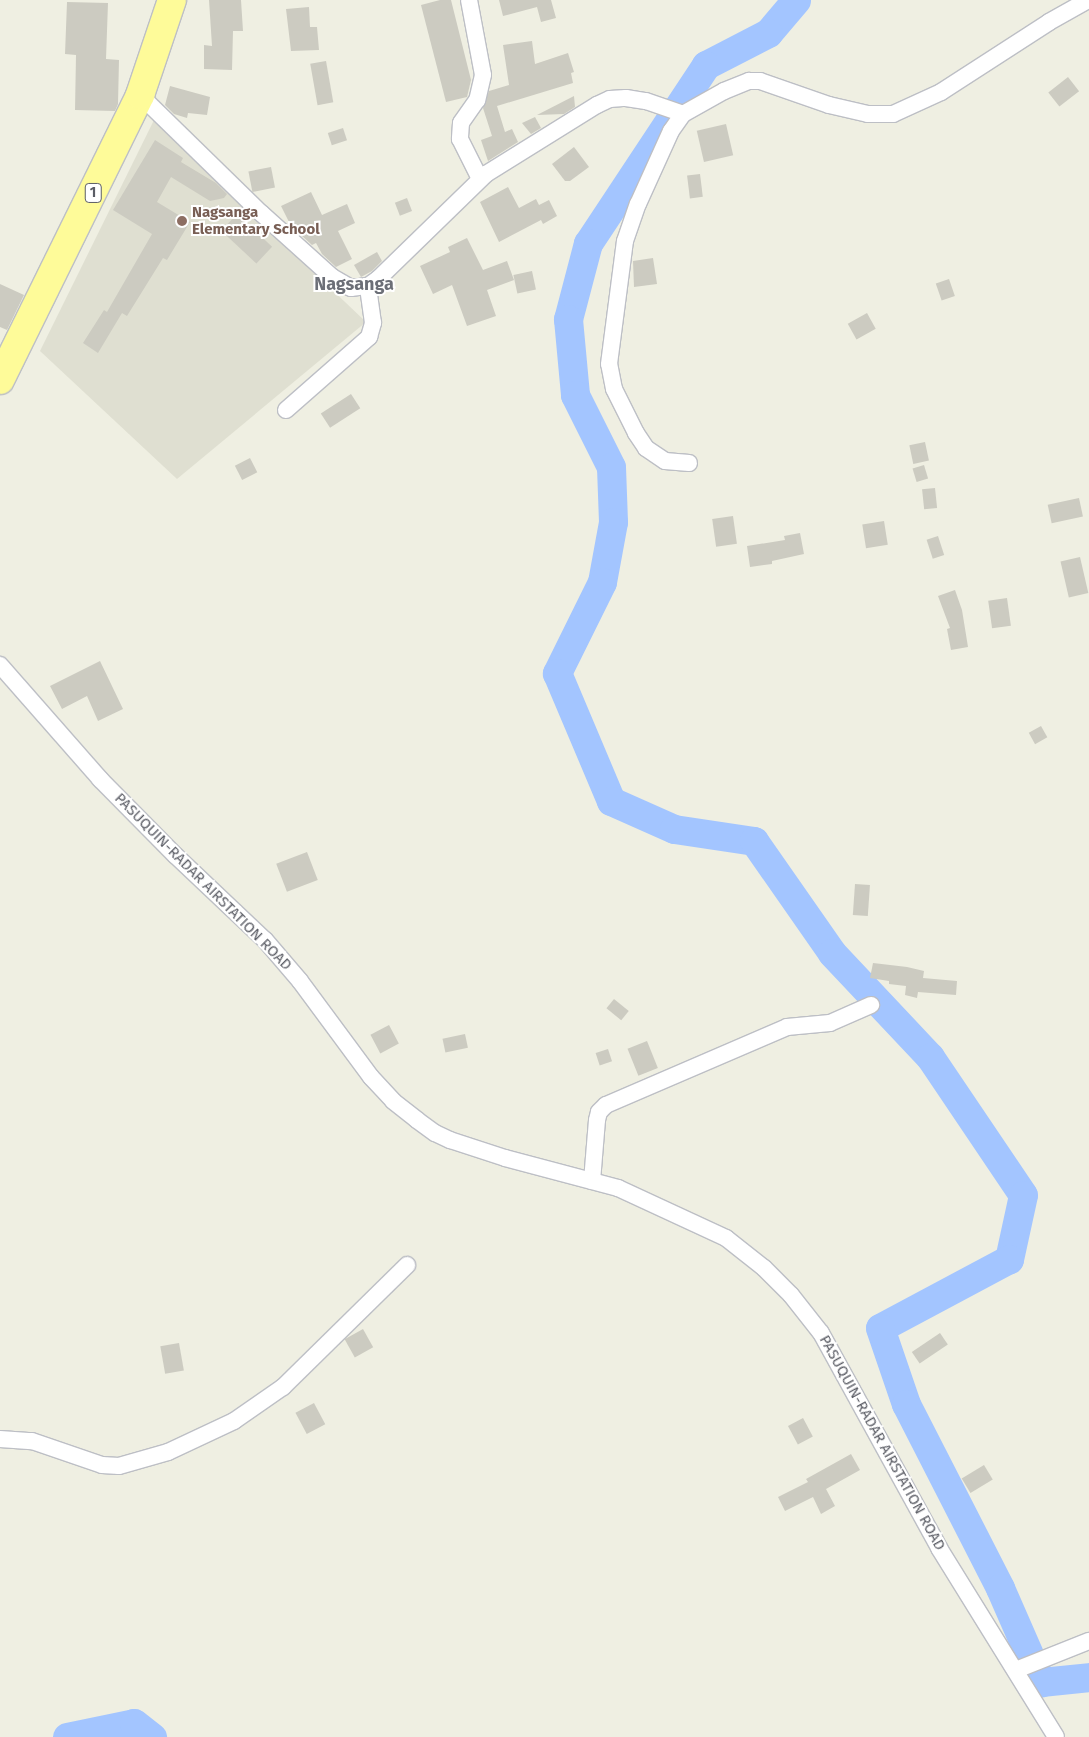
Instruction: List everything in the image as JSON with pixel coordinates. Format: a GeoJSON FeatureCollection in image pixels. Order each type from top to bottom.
{"type":"FeatureCollection","features":[{"type":"Feature","properties":{"kind":"highway","name":"1"},"geometry":{"type":"LineString","coordinates":[[0,380],[140,95],[172,0]]}},
{"type":"Feature","properties":{"kind":"street"},"geometry":{"type":"LineString","coordinates":[[469,0],[483,75],[476,100],[461,123],[460,139],[480,179]]}},
{"type":"Feature","properties":{"kind":"street"},"geometry":{"type":"LineString","coordinates":[[689,463],[665,461],[646,448],[636,433],[614,389],[609,364],[626,241],[638,204],[671,131],[683,114],[724,91],[749,81],[760,81],[829,105],[868,114],[882,115],[900,112],[941,92],[1048,22],[1088,0]]}},
{"type":"Feature","properties":{"kind":"street"},"geometry":{"type":"LineString","coordinates":[[140,95],[261,213],[332,277],[351,288],[368,286],[391,267],[480,179],[597,105],[610,100],[626,98],[646,101],[683,114]]}},
{"type":"Feature","properties":{"kind":"street"},"geometry":{"type":"LineString","coordinates":[[286,410],[369,337],[373,323],[368,286]]}},
{"type":"Feature","properties":{"kind":"street","name":"PASUQUIN-RADAR AIRSTATION ROAD"},"geometry":{"type":"LineString","coordinates":[[0,665],[100,779],[175,856],[265,940],[300,981],[344,1042],[393,1101],[435,1133],[450,1140],[505,1158],[618,1188],[726,1238],[764,1268],[791,1295],[821,1333],[930,1532],[1056,1737]]}},
{"type":"Feature","properties":{"kind":"street"},"geometry":{"type":"LineString","coordinates":[[592,1181],[597,1120],[599,1112],[606,1104],[787,1027],[830,1023],[871,1005]]}},
{"type":"Feature","properties":{"kind":"street"},"geometry":{"type":"LineString","coordinates":[[0,1439],[32,1441],[102,1465],[119,1466],[168,1452],[234,1421],[283,1387],[407,1265]]}},
{"type":"Feature","properties":{"kind":"street"},"geometry":{"type":"LineString","coordinates":[[1016,1670],[1089,1641]]}},
{"type":"Feature","properties":{"kind":"shaded area","name":"Nagsanga Elementary School"},"geometry":{"type":"Polygon","coordinates":[[[154,120],[366,322],[177,479],[40,351],[154,120]]]}},
{"type":"Feature","properties":{"kind":"building"},"geometry":{"type":"Polygon","coordinates":[[[209,0],[241,0],[243,31],[233,31],[232,70],[204,69],[204,45],[212,46],[209,0]]]}},
{"type":"Feature","properties":{"kind":"building"},"geometry":{"type":"Polygon","coordinates":[[[440,0],[451,0],[471,80],[467,97],[446,102],[421,5],[440,0]]]}},
{"type":"Feature","properties":{"kind":"building"},"geometry":{"type":"Polygon","coordinates":[[[499,0],[551,0],[556,18],[541,22],[537,7],[503,16],[499,0]]]}},
{"type":"Feature","properties":{"kind":"building"},"geometry":{"type":"Polygon","coordinates":[[[67,2],[108,3],[106,59],[119,60],[118,104],[115,111],[75,110],[76,55],[65,54],[67,2]]]}},
{"type":"Feature","properties":{"kind":"building"},"geometry":{"type":"Polygon","coordinates":[[[309,7],[310,27],[317,27],[319,50],[291,51],[286,9],[309,7]]]}},
{"type":"Feature","properties":{"kind":"building"},"geometry":{"type":"Polygon","coordinates":[[[532,41],[535,64],[568,53],[574,72],[571,73],[573,83],[497,106],[505,132],[512,129],[518,142],[488,161],[481,140],[492,136],[483,108],[489,91],[509,85],[503,45],[532,41]]]}},
{"type":"Feature","properties":{"kind":"building"},"geometry":{"type":"Polygon","coordinates":[[[326,61],[333,102],[318,105],[310,64],[326,61]]]}},
{"type":"Feature","properties":{"kind":"building"},"geometry":{"type":"Polygon","coordinates":[[[1068,77],[1079,91],[1059,107],[1048,92],[1068,77]]]}},
{"type":"Feature","properties":{"kind":"building"},"geometry":{"type":"Polygon","coordinates":[[[170,86],[210,97],[207,115],[188,113],[187,118],[174,114],[165,105],[170,86]]]}},
{"type":"Feature","properties":{"kind":"building"},"geometry":{"type":"Polygon","coordinates":[[[574,96],[575,107],[564,114],[537,115],[574,96]]]}},
{"type":"Feature","properties":{"kind":"building"},"geometry":{"type":"Polygon","coordinates":[[[535,117],[541,128],[531,134],[522,123],[535,117]]]}},
{"type":"Feature","properties":{"kind":"building"},"geometry":{"type":"Polygon","coordinates":[[[726,124],[733,155],[704,162],[697,131],[726,124]]]}},
{"type":"Feature","properties":{"kind":"building"},"geometry":{"type":"Polygon","coordinates":[[[343,128],[347,140],[332,145],[328,133],[343,128]]]}},
{"type":"Feature","properties":{"kind":"building"},"geometry":{"type":"Polygon","coordinates":[[[155,140],[183,158],[181,162],[216,183],[227,194],[224,198],[210,201],[171,177],[157,202],[190,222],[167,260],[163,258],[127,316],[122,313],[98,353],[83,343],[104,310],[107,312],[152,234],[113,210],[155,140]]]}},
{"type":"Feature","properties":{"kind":"building"},"geometry":{"type":"Polygon","coordinates":[[[574,147],[589,167],[570,181],[565,181],[552,164],[574,147]]]}},
{"type":"Feature","properties":{"kind":"building"},"geometry":{"type":"Polygon","coordinates":[[[271,167],[275,188],[252,192],[248,171],[271,167]]]}},
{"type":"Feature","properties":{"kind":"building"},"geometry":{"type":"Polygon","coordinates":[[[700,174],[703,197],[690,198],[687,176],[700,174]]]}},
{"type":"Feature","properties":{"kind":"building"},"geometry":{"type":"Polygon","coordinates":[[[508,187],[519,208],[536,199],[539,205],[549,200],[557,216],[543,224],[541,220],[499,242],[480,202],[508,187]]]}},
{"type":"Feature","properties":{"kind":"building"},"geometry":{"type":"Polygon","coordinates":[[[311,192],[322,215],[347,204],[355,223],[338,231],[352,259],[336,267],[322,254],[316,243],[312,245],[291,226],[281,206],[311,192]]]}},
{"type":"Feature","properties":{"kind":"building"},"geometry":{"type":"Polygon","coordinates":[[[407,198],[412,211],[400,216],[395,203],[407,198]]]}},
{"type":"Feature","properties":{"kind":"building"},"geometry":{"type":"Polygon","coordinates":[[[237,214],[272,247],[256,264],[221,231],[237,214]]]}},
{"type":"Feature","properties":{"kind":"building"},"geometry":{"type":"Polygon","coordinates":[[[467,238],[483,270],[507,261],[514,280],[487,290],[496,316],[467,326],[452,285],[433,294],[420,266],[450,252],[448,247],[467,238]]]}},
{"type":"Feature","properties":{"kind":"building"},"geometry":{"type":"Polygon","coordinates":[[[377,252],[382,261],[372,271],[361,277],[354,265],[377,252]]]}},
{"type":"Feature","properties":{"kind":"building"},"geometry":{"type":"Polygon","coordinates":[[[653,258],[657,284],[634,287],[633,261],[653,258]]]}},
{"type":"Feature","properties":{"kind":"building"},"geometry":{"type":"Polygon","coordinates":[[[532,271],[536,290],[517,294],[513,275],[532,271]]]}},
{"type":"Feature","properties":{"kind":"building"},"geometry":{"type":"Polygon","coordinates":[[[949,279],[955,296],[942,301],[936,284],[949,279]]]}},
{"type":"Feature","properties":{"kind":"building"},"geometry":{"type":"Polygon","coordinates":[[[0,284],[24,295],[7,330],[0,327],[0,284]]]}},
{"type":"Feature","properties":{"kind":"building"},"geometry":{"type":"Polygon","coordinates":[[[867,313],[876,329],[856,339],[848,324],[867,313]]]}},
{"type":"Feature","properties":{"kind":"building"},"geometry":{"type":"Polygon","coordinates":[[[351,394],[360,408],[330,428],[321,414],[351,394]]]}},
{"type":"Feature","properties":{"kind":"building"},"geometry":{"type":"Polygon","coordinates":[[[925,442],[929,461],[913,464],[909,445],[925,442]]]}},
{"type":"Feature","properties":{"kind":"building"},"geometry":{"type":"Polygon","coordinates":[[[250,458],[257,472],[242,480],[235,466],[250,458]]]}},
{"type":"Feature","properties":{"kind":"building"},"geometry":{"type":"Polygon","coordinates":[[[924,465],[928,478],[917,482],[913,469],[924,465]]]}},
{"type":"Feature","properties":{"kind":"building"},"geometry":{"type":"Polygon","coordinates":[[[935,488],[937,508],[924,509],[922,489],[935,488]]]}},
{"type":"Feature","properties":{"kind":"building"},"geometry":{"type":"Polygon","coordinates":[[[1079,498],[1083,517],[1052,523],[1048,505],[1079,498]]]}},
{"type":"Feature","properties":{"kind":"building"},"geometry":{"type":"Polygon","coordinates":[[[733,516],[737,544],[716,547],[712,519],[733,516]]]}},
{"type":"Feature","properties":{"kind":"building"},"geometry":{"type":"Polygon","coordinates":[[[884,521],[888,545],[866,548],[862,524],[884,521]]]}},
{"type":"Feature","properties":{"kind":"building"},"geometry":{"type":"Polygon","coordinates":[[[800,533],[804,554],[772,561],[772,564],[750,567],[747,546],[785,540],[784,536],[800,533]]]}},
{"type":"Feature","properties":{"kind":"building"},"geometry":{"type":"Polygon","coordinates":[[[938,536],[944,555],[933,559],[927,540],[938,536]]]}},
{"type":"Feature","properties":{"kind":"building"},"geometry":{"type":"Polygon","coordinates":[[[1080,557],[1088,593],[1069,598],[1061,561],[1080,557]]]}},
{"type":"Feature","properties":{"kind":"building"},"geometry":{"type":"Polygon","coordinates":[[[955,590],[962,610],[968,647],[951,650],[947,629],[950,628],[938,596],[955,590]]]}},
{"type":"Feature","properties":{"kind":"building"},"geometry":{"type":"Polygon","coordinates":[[[1007,598],[1011,626],[992,628],[988,601],[1007,598]]]}},
{"type":"Feature","properties":{"kind":"building"},"geometry":{"type":"Polygon","coordinates":[[[100,661],[123,709],[98,721],[87,696],[62,709],[50,686],[100,661]]]}},
{"type":"Feature","properties":{"kind":"building"},"geometry":{"type":"Polygon","coordinates":[[[1041,726],[1047,737],[1035,744],[1029,733],[1041,726]]]}},
{"type":"Feature","properties":{"kind":"building"},"geometry":{"type":"Polygon","coordinates":[[[307,852],[318,880],[287,892],[276,864],[307,852]]]}},
{"type":"Feature","properties":{"kind":"building"},"geometry":{"type":"Polygon","coordinates":[[[855,884],[870,885],[868,916],[853,915],[855,884]]]}},
{"type":"Feature","properties":{"kind":"building"},"geometry":{"type":"Polygon","coordinates":[[[873,963],[924,971],[923,978],[957,981],[956,995],[918,992],[917,998],[905,995],[906,986],[889,984],[889,981],[870,978],[873,963]]]}},
{"type":"Feature","properties":{"kind":"building"},"geometry":{"type":"Polygon","coordinates":[[[614,999],[629,1011],[621,1020],[606,1008],[614,999]]]}},
{"type":"Feature","properties":{"kind":"building"},"geometry":{"type":"Polygon","coordinates":[[[389,1025],[399,1044],[380,1053],[370,1035],[389,1025]]]}},
{"type":"Feature","properties":{"kind":"building"},"geometry":{"type":"Polygon","coordinates":[[[465,1034],[468,1048],[445,1052],[443,1039],[465,1034]]]}},
{"type":"Feature","properties":{"kind":"building"},"geometry":{"type":"Polygon","coordinates":[[[647,1041],[658,1068],[638,1076],[628,1049],[647,1041]]]}},
{"type":"Feature","properties":{"kind":"building"},"geometry":{"type":"Polygon","coordinates":[[[608,1049],[612,1061],[600,1065],[596,1053],[608,1049]]]}},
{"type":"Feature","properties":{"kind":"building"},"geometry":{"type":"Polygon","coordinates":[[[363,1329],[373,1347],[355,1358],[345,1339],[363,1329]]]}},
{"type":"Feature","properties":{"kind":"building"},"geometry":{"type":"Polygon","coordinates":[[[940,1333],[948,1345],[920,1364],[912,1352],[940,1333]]]}},
{"type":"Feature","properties":{"kind":"building"},"geometry":{"type":"Polygon","coordinates":[[[179,1343],[184,1371],[165,1374],[160,1346],[179,1343]]]}},
{"type":"Feature","properties":{"kind":"building"},"geometry":{"type":"Polygon","coordinates":[[[314,1403],[325,1424],[307,1434],[295,1413],[314,1403]]]}},
{"type":"Feature","properties":{"kind":"building"},"geometry":{"type":"Polygon","coordinates":[[[803,1418],[813,1437],[798,1445],[788,1426],[803,1418]]]}},
{"type":"Feature","properties":{"kind":"building"},"geometry":{"type":"Polygon","coordinates":[[[851,1454],[860,1470],[826,1489],[835,1506],[821,1514],[813,1497],[785,1511],[778,1497],[808,1482],[806,1479],[851,1454]]]}},
{"type":"Feature","properties":{"kind":"building"},"geometry":{"type":"Polygon","coordinates":[[[984,1465],[993,1480],[970,1493],[962,1478],[984,1465]]]}},
{"type":"Feature","properties":{"kind":"waterway"},"geometry":{"type":"LineString","coordinates":[[796,0],[768,33],[706,65],[588,243],[568,319],[575,395],[611,467],[613,522],[602,582],[557,673],[611,801],[674,829],[754,841],[832,953],[930,1057],[1023,1195],[1009,1259],[880,1328],[906,1404],[1000,1588],[1041,1682],[1089,1677]]}},
{"type":"Feature","properties":{"kind":"waterway"},"geometry":{"type":"LineString","coordinates":[[67,1737],[134,1723],[152,1737]]}},
{"type":"Feature","properties":{"kind":"place","name":"Nagsanga Elementary School"},"geometry":{"type":"Point","coordinates":[182,221]}},
{"type":"Feature","properties":{"kind":"district","name":"Nagsanga"},"geometry":{"type":"Point","coordinates":[354,284]}}]}
